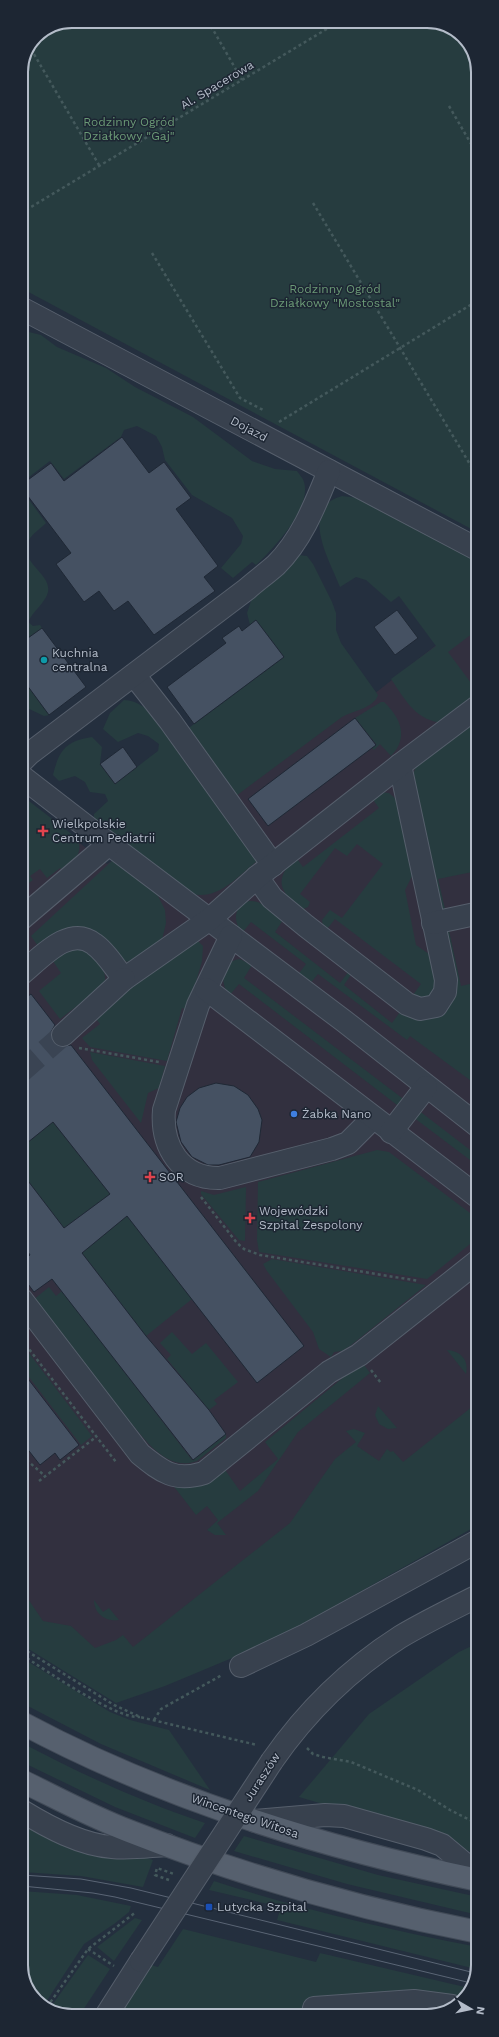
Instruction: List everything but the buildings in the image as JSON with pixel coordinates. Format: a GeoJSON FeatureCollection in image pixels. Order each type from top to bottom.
{"type":"FeatureCollection","features":[{"type":"Feature","properties":{"kind":"main road","name":"Wincentego Witosa"},"geometry":{"type":"LineString","coordinates":[[28,1726],[112,1767],[253,1821],[364,1853],[471,1878]]}},
{"type":"Feature","properties":{"kind":"main road"},"geometry":{"type":"LineString","coordinates":[[28,1784],[122,1828],[167,1845],[310,1891],[412,1918],[471,1931]]}},
{"type":"Feature","properties":{"kind":"street","name":"Dojazd"},"geometry":{"type":"LineString","coordinates":[[28,312],[471,546]]}},
{"type":"Feature","properties":{"kind":"street"},"geometry":{"type":"LineString","coordinates":[[28,754],[247,589],[276,564],[303,529],[312,514],[329,471]]}},
{"type":"Feature","properties":{"kind":"street"},"geometry":{"type":"LineString","coordinates":[[134,675],[170,721],[265,871],[272,898],[407,1004],[416,1008],[425,1009],[436,1006],[442,1000],[446,988],[434,923],[400,765]]}},
{"type":"Feature","properties":{"kind":"street"},"geometry":{"type":"LineString","coordinates":[[71,1041],[124,979],[210,919],[265,871],[400,765],[471,713]]}},
{"type":"Feature","properties":{"kind":"street"},"geometry":{"type":"LineString","coordinates":[[28,780],[109,844],[344,1021],[426,1087],[471,1121]]}},
{"type":"Feature","properties":{"kind":"street"},"geometry":{"type":"LineString","coordinates":[[28,913],[109,844]]}},
{"type":"Feature","properties":{"kind":"street"},"geometry":{"type":"LineString","coordinates":[[434,923],[471,915]]}},
{"type":"Feature","properties":{"kind":"street"},"geometry":{"type":"LineString","coordinates":[[231,936],[198,1005],[164,1110],[163,1126],[167,1142],[175,1157],[184,1166],[195,1173],[210,1178],[220,1178],[344,1144],[360,1132],[373,1118]]}},
{"type":"Feature","properties":{"kind":"street"},"geometry":{"type":"LineString","coordinates":[[28,969],[60,944],[67,940],[80,938],[96,944],[124,979]]}},
{"type":"Feature","properties":{"kind":"street"},"geometry":{"type":"LineString","coordinates":[[206,989],[391,1132],[471,1191]]}},
{"type":"Feature","properties":{"kind":"street"},"geometry":{"type":"LineString","coordinates":[[391,1132],[426,1087]]}},
{"type":"Feature","properties":{"kind":"street"},"geometry":{"type":"LineString","coordinates":[[28,1308],[140,1454],[159,1470],[172,1475],[184,1477],[204,1473],[329,1372],[359,1355],[471,1267]]}},
{"type":"Feature","properties":{"kind":"street"},"geometry":{"type":"LineString","coordinates":[[241,1666],[306,1635],[471,1545]]}},
{"type":"Feature","properties":{"kind":"street","name":"Juraszów"},"geometry":{"type":"LineString","coordinates":[[111,2009],[141,1962],[267,1753],[294,1732],[320,1703],[376,1654],[400,1638],[471,1600]]}},
{"type":"Feature","properties":{"kind":"street"},"geometry":{"type":"LineString","coordinates":[[28,1814],[62,1832],[93,1844],[112,1848],[167,1845]]}},
{"type":"Feature","properties":{"kind":"street"},"geometry":{"type":"LineString","coordinates":[[253,1821],[325,1815],[344,1816],[435,1842],[448,1849],[471,1869]]}},
{"type":"Feature","properties":{"kind":"street"},"geometry":{"type":"LineString","coordinates":[[314,2009],[414,2001],[445,2005]]}},
{"type":"Feature","properties":{"kind":"path"},"geometry":{"type":"LineString","coordinates":[[212,28],[242,80]]}},
{"type":"Feature","properties":{"kind":"path","name":"Al. Spacerowa"},"geometry":{"type":"LineString","coordinates":[[28,209],[98,165],[328,28]]}},
{"type":"Feature","properties":{"kind":"path"},"geometry":{"type":"LineString","coordinates":[[32,53],[98,165]]}},
{"type":"Feature","properties":{"kind":"path"},"geometry":{"type":"LineString","coordinates":[[449,106],[471,144]]}},
{"type":"Feature","properties":{"kind":"path"},"geometry":{"type":"LineString","coordinates":[[313,203],[471,466]]}},
{"type":"Feature","properties":{"kind":"path"},"geometry":{"type":"LineString","coordinates":[[152,253],[240,398],[267,413]]}},
{"type":"Feature","properties":{"kind":"path"},"geometry":{"type":"LineString","coordinates":[[269,439],[281,420],[471,305]]}},
{"type":"Feature","properties":{"kind":"path"},"geometry":{"type":"LineString","coordinates":[[274,416],[281,420]]}},
{"type":"Feature","properties":{"kind":"path"},"geometry":{"type":"LineString","coordinates":[[71,1041],[162,1062]]}},
{"type":"Feature","properties":{"kind":"path"},"geometry":{"type":"LineString","coordinates":[[199,1194],[237,1243],[244,1249],[260,1255],[421,1281]]}},
{"type":"Feature","properties":{"kind":"path"},"geometry":{"type":"LineString","coordinates":[[28,1348],[116,1462]]}},
{"type":"Feature","properties":{"kind":"path"},"geometry":{"type":"LineString","coordinates":[[38,1481],[96,1437]]}},
{"type":"Feature","properties":{"kind":"path"},"geometry":{"type":"LineString","coordinates":[[28,1461],[45,1476]]}},
{"type":"Feature","properties":{"kind":"path"},"geometry":{"type":"LineString","coordinates":[[28,1652],[114,1705],[140,1717],[267,1753]]}},
{"type":"Feature","properties":{"kind":"path"},"geometry":{"type":"LineString","coordinates":[[28,1658],[112,1710],[132,1718],[140,1717]]}},
{"type":"Feature","properties":{"kind":"path"},"geometry":{"type":"LineString","coordinates":[[154,1720],[161,1709],[173,1701],[241,1666]]}},
{"type":"Feature","properties":{"kind":"path"},"geometry":{"type":"LineString","coordinates":[[294,1732],[313,1754],[351,1762],[418,1790],[450,1810],[471,1820]]}},
{"type":"Feature","properties":{"kind":"path"},"geometry":{"type":"LineString","coordinates":[[175,1874],[158,1868],[155,1875],[175,1882]]}},
{"type":"Feature","properties":{"kind":"path"},"geometry":{"type":"LineString","coordinates":[[50,2003],[88,1948],[136,1912]]}},
{"type":"Feature","properties":{"kind":"path"},"geometry":{"type":"LineString","coordinates":[[88,1948],[113,1965]]}},
{"type":"Feature","properties":{"kind":"shaded area","name":"Wojewódzki Szpital Zespolony"},"geometry":{"type":"Polygon","coordinates":[[[471,618],[471,1513],[124,1692],[28,1634],[28,803],[107,864],[374,694],[471,618]]]}},
{"type":"Feature","properties":{"kind":"green space"},"geometry":{"type":"Polygon","coordinates":[[[72,28],[430,28],[444,31],[460,43],[469,58],[471,72],[471,529],[28,292],[28,72],[31,55],[41,41],[55,31],[72,28]]]}},
{"type":"Feature","properties":{"kind":"green space"},"geometry":{"type":"Polygon","coordinates":[[[28,331],[41,335],[57,347],[106,368],[135,387],[193,417],[252,461],[275,469],[297,471],[304,482],[305,492],[297,515],[281,539],[256,565],[252,562],[233,578],[221,568],[241,544],[243,536],[232,518],[192,495],[165,460],[162,447],[156,436],[137,426],[124,430],[121,437],[64,479],[50,461],[28,478],[28,331]]]}},
{"type":"Feature","properties":{"kind":"green space"},"geometry":{"type":"Polygon","coordinates":[[[342,496],[358,498],[471,556],[471,635],[448,652],[471,683],[471,704],[444,723],[434,721],[419,714],[407,702],[391,679],[436,646],[399,596],[391,602],[366,580],[356,577],[340,587],[325,550],[319,523],[322,512],[329,502],[342,496]]]}},
{"type":"Feature","properties":{"kind":"green space"},"geometry":{"type":"Polygon","coordinates":[[[28,499],[46,523],[34,533],[28,542],[28,499]]]}},
{"type":"Feature","properties":{"kind":"green space"},"geometry":{"type":"Polygon","coordinates":[[[298,555],[307,556],[313,564],[336,613],[336,630],[341,643],[378,695],[376,699],[368,706],[342,717],[232,799],[186,730],[284,657],[256,620],[250,625],[247,613],[252,598],[298,555]]]}},
{"type":"Feature","properties":{"kind":"green space"},"geometry":{"type":"Polygon","coordinates":[[[28,556],[48,585],[47,596],[28,622],[28,556]]]}},
{"type":"Feature","properties":{"kind":"green space"},"geometry":{"type":"Polygon","coordinates":[[[28,622],[33,626],[40,625],[42,628],[28,638],[28,622]]]}},
{"type":"Feature","properties":{"kind":"green space"},"geometry":{"type":"Polygon","coordinates":[[[28,686],[49,715],[44,716],[28,708],[28,686]]]}},
{"type":"Feature","properties":{"kind":"green space"},"geometry":{"type":"Polygon","coordinates":[[[124,700],[129,700],[147,709],[158,719],[258,860],[228,885],[219,890],[202,895],[192,894],[94,820],[94,814],[108,801],[105,794],[90,792],[85,782],[75,776],[59,781],[53,775],[58,759],[65,748],[76,741],[83,739],[92,737],[102,747],[100,764],[115,783],[158,751],[159,744],[148,736],[138,733],[118,742],[103,729],[110,713],[124,700]]]}},
{"type":"Feature","properties":{"kind":"green space"},"geometry":{"type":"Polygon","coordinates":[[[381,702],[384,702],[390,708],[401,728],[400,742],[397,749],[391,756],[380,744],[374,750],[372,748],[376,744],[355,718],[381,702]]]}},
{"type":"Feature","properties":{"kind":"green space"},"geometry":{"type":"Polygon","coordinates":[[[471,725],[471,872],[438,879],[446,913],[439,906],[413,775],[416,766],[471,725]]]}},
{"type":"Feature","properties":{"kind":"green space"},"geometry":{"type":"Polygon","coordinates":[[[379,792],[389,793],[396,799],[413,874],[405,890],[416,945],[429,954],[437,988],[426,1000],[413,995],[421,984],[335,919],[327,929],[323,926],[322,920],[330,910],[342,918],[383,864],[357,844],[347,856],[335,848],[300,894],[310,902],[308,907],[301,910],[284,891],[282,885],[284,872],[295,856],[303,867],[379,808],[371,797],[379,792]]]}},
{"type":"Feature","properties":{"kind":"green space"},"geometry":{"type":"Polygon","coordinates":[[[28,800],[78,839],[79,845],[76,858],[64,872],[60,868],[47,878],[40,869],[30,876],[33,880],[28,884],[28,800]]]}},
{"type":"Feature","properties":{"kind":"green space"},"geometry":{"type":"Polygon","coordinates":[[[114,859],[156,892],[165,910],[166,923],[162,940],[129,962],[123,961],[111,948],[40,949],[31,936],[114,859]]]}},
{"type":"Feature","properties":{"kind":"green space"},"geometry":{"type":"Polygon","coordinates":[[[249,901],[259,902],[272,910],[283,920],[275,932],[340,983],[349,971],[352,973],[344,985],[392,1023],[400,1012],[431,1017],[448,926],[461,986],[471,984],[471,1081],[410,1036],[407,1040],[318,974],[309,985],[297,976],[306,964],[251,922],[242,933],[237,924],[236,915],[237,910],[244,903],[249,901]]]}},
{"type":"Feature","properties":{"kind":"green space"},"geometry":{"type":"Polygon","coordinates":[[[197,940],[203,946],[202,961],[188,1010],[182,1008],[167,1061],[90,1047],[82,1038],[100,1024],[94,1016],[191,941],[197,940]]]}},
{"type":"Feature","properties":{"kind":"green space"},"geometry":{"type":"Polygon","coordinates":[[[73,948],[87,950],[96,957],[104,972],[105,982],[103,986],[60,1019],[39,991],[61,973],[53,961],[73,948]]]}},
{"type":"Feature","properties":{"kind":"green space"},"geometry":{"type":"Polygon","coordinates":[[[240,959],[252,965],[244,978],[406,1101],[401,1108],[239,984],[229,996],[223,979],[225,968],[233,961],[240,959]]]}},
{"type":"Feature","properties":{"kind":"green space"},"geometry":{"type":"Polygon","coordinates":[[[90,1052],[165,1066],[159,1088],[148,1093],[141,1123],[92,1060],[90,1052]]]}},
{"type":"Feature","properties":{"kind":"green space"},"geometry":{"type":"Polygon","coordinates":[[[43,1110],[110,1194],[64,1228],[28,1181],[28,1142],[41,1132],[32,1119],[43,1110]]]}},
{"type":"Feature","properties":{"kind":"green space"},"geometry":{"type":"Polygon","coordinates":[[[418,1110],[471,1151],[471,1161],[413,1117],[418,1110]]]}},
{"type":"Feature","properties":{"kind":"green space"},"geometry":{"type":"Polygon","coordinates":[[[377,1150],[389,1152],[470,1213],[471,1242],[427,1279],[259,1252],[257,1240],[258,1182],[377,1150]]]}},
{"type":"Feature","properties":{"kind":"green space"},"geometry":{"type":"Polygon","coordinates":[[[246,1187],[245,1241],[239,1240],[201,1194],[201,1191],[214,1195],[246,1187]]]}},
{"type":"Feature","properties":{"kind":"green space"},"geometry":{"type":"Polygon","coordinates":[[[127,1216],[192,1299],[146,1336],[82,1253],[127,1216]]]}},
{"type":"Feature","properties":{"kind":"green space"},"geometry":{"type":"Polygon","coordinates":[[[272,1259],[426,1285],[350,1346],[342,1351],[334,1352],[331,1357],[319,1349],[313,1332],[267,1271],[263,1264],[272,1259]]]}},
{"type":"Feature","properties":{"kind":"green space"},"geometry":{"type":"Polygon","coordinates":[[[49,1287],[56,1296],[62,1291],[192,1460],[226,1434],[226,1438],[197,1461],[186,1463],[177,1462],[168,1459],[159,1453],[131,1423],[127,1426],[32,1301],[49,1287]]]}},
{"type":"Feature","properties":{"kind":"green space"},"geometry":{"type":"Polygon","coordinates":[[[172,1332],[192,1354],[206,1343],[238,1382],[214,1400],[217,1404],[209,1410],[167,1359],[171,1355],[160,1343],[172,1332]]]}},
{"type":"Feature","properties":{"kind":"green space"},"geometry":{"type":"Polygon","coordinates":[[[447,1350],[456,1352],[463,1357],[467,1369],[466,1374],[447,1350]]]}},
{"type":"Feature","properties":{"kind":"green space"},"geometry":{"type":"Polygon","coordinates":[[[28,1352],[92,1436],[81,1445],[28,1376],[28,1352]]]}},
{"type":"Feature","properties":{"kind":"green space"},"geometry":{"type":"Polygon","coordinates":[[[362,1362],[370,1373],[298,1432],[258,1491],[217,1523],[226,1535],[215,1535],[207,1530],[218,1520],[207,1506],[196,1515],[172,1484],[180,1487],[194,1487],[200,1485],[211,1478],[223,1467],[240,1491],[278,1459],[265,1442],[362,1362]]]}},
{"type":"Feature","properties":{"kind":"green space"},"geometry":{"type":"Polygon","coordinates":[[[378,1406],[397,1428],[388,1429],[379,1424],[375,1415],[378,1406]]]}},
{"type":"Feature","properties":{"kind":"green space"},"geometry":{"type":"Polygon","coordinates":[[[471,1408],[471,1529],[273,1641],[165,1686],[116,1703],[28,1649],[28,1599],[43,1621],[71,1626],[95,1648],[116,1640],[123,1635],[133,1647],[290,1523],[335,1459],[356,1442],[346,1431],[354,1429],[365,1433],[357,1446],[379,1461],[387,1449],[391,1452],[393,1451],[403,1462],[471,1408]]]}},
{"type":"Feature","properties":{"kind":"green space"},"geometry":{"type":"Polygon","coordinates":[[[94,1600],[103,1612],[109,1608],[119,1620],[110,1620],[98,1613],[94,1600]]]}},
{"type":"Feature","properties":{"kind":"green space"},"geometry":{"type":"Polygon","coordinates":[[[471,1646],[471,1852],[442,1839],[299,1797],[369,1714],[459,1652],[471,1646]]]}},
{"type":"Feature","properties":{"kind":"green space"},"geometry":{"type":"Polygon","coordinates":[[[28,1662],[110,1712],[130,1720],[169,1730],[210,1790],[101,1744],[28,1706],[28,1662]]]}},
{"type":"Feature","properties":{"kind":"green space"},"geometry":{"type":"Polygon","coordinates":[[[28,1746],[112,1787],[181,1815],[205,1823],[195,1838],[115,1807],[28,1765],[28,1746]]]}},
{"type":"Feature","properties":{"kind":"green space"},"geometry":{"type":"Polygon","coordinates":[[[28,1818],[153,1860],[143,1887],[81,1876],[28,1872],[28,1818]]]}},
{"type":"Feature","properties":{"kind":"green space"},"geometry":{"type":"Polygon","coordinates":[[[244,1836],[378,1875],[471,1895],[471,1913],[347,1884],[234,1851],[244,1836]]]}},
{"type":"Feature","properties":{"kind":"green space"},"geometry":{"type":"Polygon","coordinates":[[[214,1881],[279,1901],[345,1918],[471,1946],[471,1968],[277,1920],[281,1907],[209,1890],[214,1881]]]}},
{"type":"Feature","properties":{"kind":"green space"},"geometry":{"type":"Polygon","coordinates":[[[28,1891],[77,1895],[131,1906],[129,1912],[84,1944],[47,2001],[37,1992],[31,1982],[29,1973],[28,1891]]]}},
{"type":"Feature","properties":{"kind":"green space"},"geometry":{"type":"Polygon","coordinates":[[[135,1918],[142,1920],[114,1961],[97,1947],[135,1918]]]}},
{"type":"Feature","properties":{"kind":"green space"},"geometry":{"type":"Polygon","coordinates":[[[183,1929],[316,1962],[320,1953],[465,1987],[464,1989],[451,1989],[451,1998],[407,1992],[304,2001],[302,2009],[123,2009],[151,1965],[158,1967],[183,1929]]]}},
{"type":"Feature","properties":{"kind":"green space"},"geometry":{"type":"Polygon","coordinates":[[[88,1955],[110,1969],[84,2009],[69,2009],[52,2005],[88,1955]]]}},
{"type":"Feature","properties":{"kind":"tunnel"},"geometry":{"type":"LineString","coordinates":[[28,1066],[63,1035]]}},
{"type":"Feature","properties":{"kind":"tram line"},"geometry":{"type":"LineString","coordinates":[[28,1875],[81,1879],[131,1888],[470,1972]]}},
{"type":"Feature","properties":{"kind":"tram line"},"geometry":{"type":"LineString","coordinates":[[28,1887],[93,1893],[115,1897],[468,1982]]}},
{"type":"Feature","properties":{"kind":"place","name":"Kuchnia centralna"},"geometry":{"type":"Point","coordinates":[44,660]}},
{"type":"Feature","properties":{"kind":"place","name":"Wielkpolskie Centrum Pediatrii"},"geometry":{"type":"Point","coordinates":[43,831]}},
{"type":"Feature","properties":{"kind":"place","name":"Żabka Nano"},"geometry":{"type":"Point","coordinates":[294,1114]}},
{"type":"Feature","properties":{"kind":"place","name":"SOR"},"geometry":{"type":"Point","coordinates":[150,1177]}},
{"type":"Feature","properties":{"kind":"place","name":"Wojewódzki Szpital Zespolony"},"geometry":{"type":"Point","coordinates":[250,1218]}},
{"type":"Feature","properties":{"kind":"place","name":"Lutycka Szpital"},"geometry":{"type":"Point","coordinates":[209,1907]}},
{"type":"Feature","properties":{"kind":"park label","name":"Rodzinny Ogród Działkowy \"Gaj\""},"geometry":{"type":"Point","coordinates":[129,129]}},
{"type":"Feature","properties":{"kind":"park label","name":"Rodzinny Ogród Działkowy \"Mostostal\""},"geometry":{"type":"Point","coordinates":[335,296]}}]}
